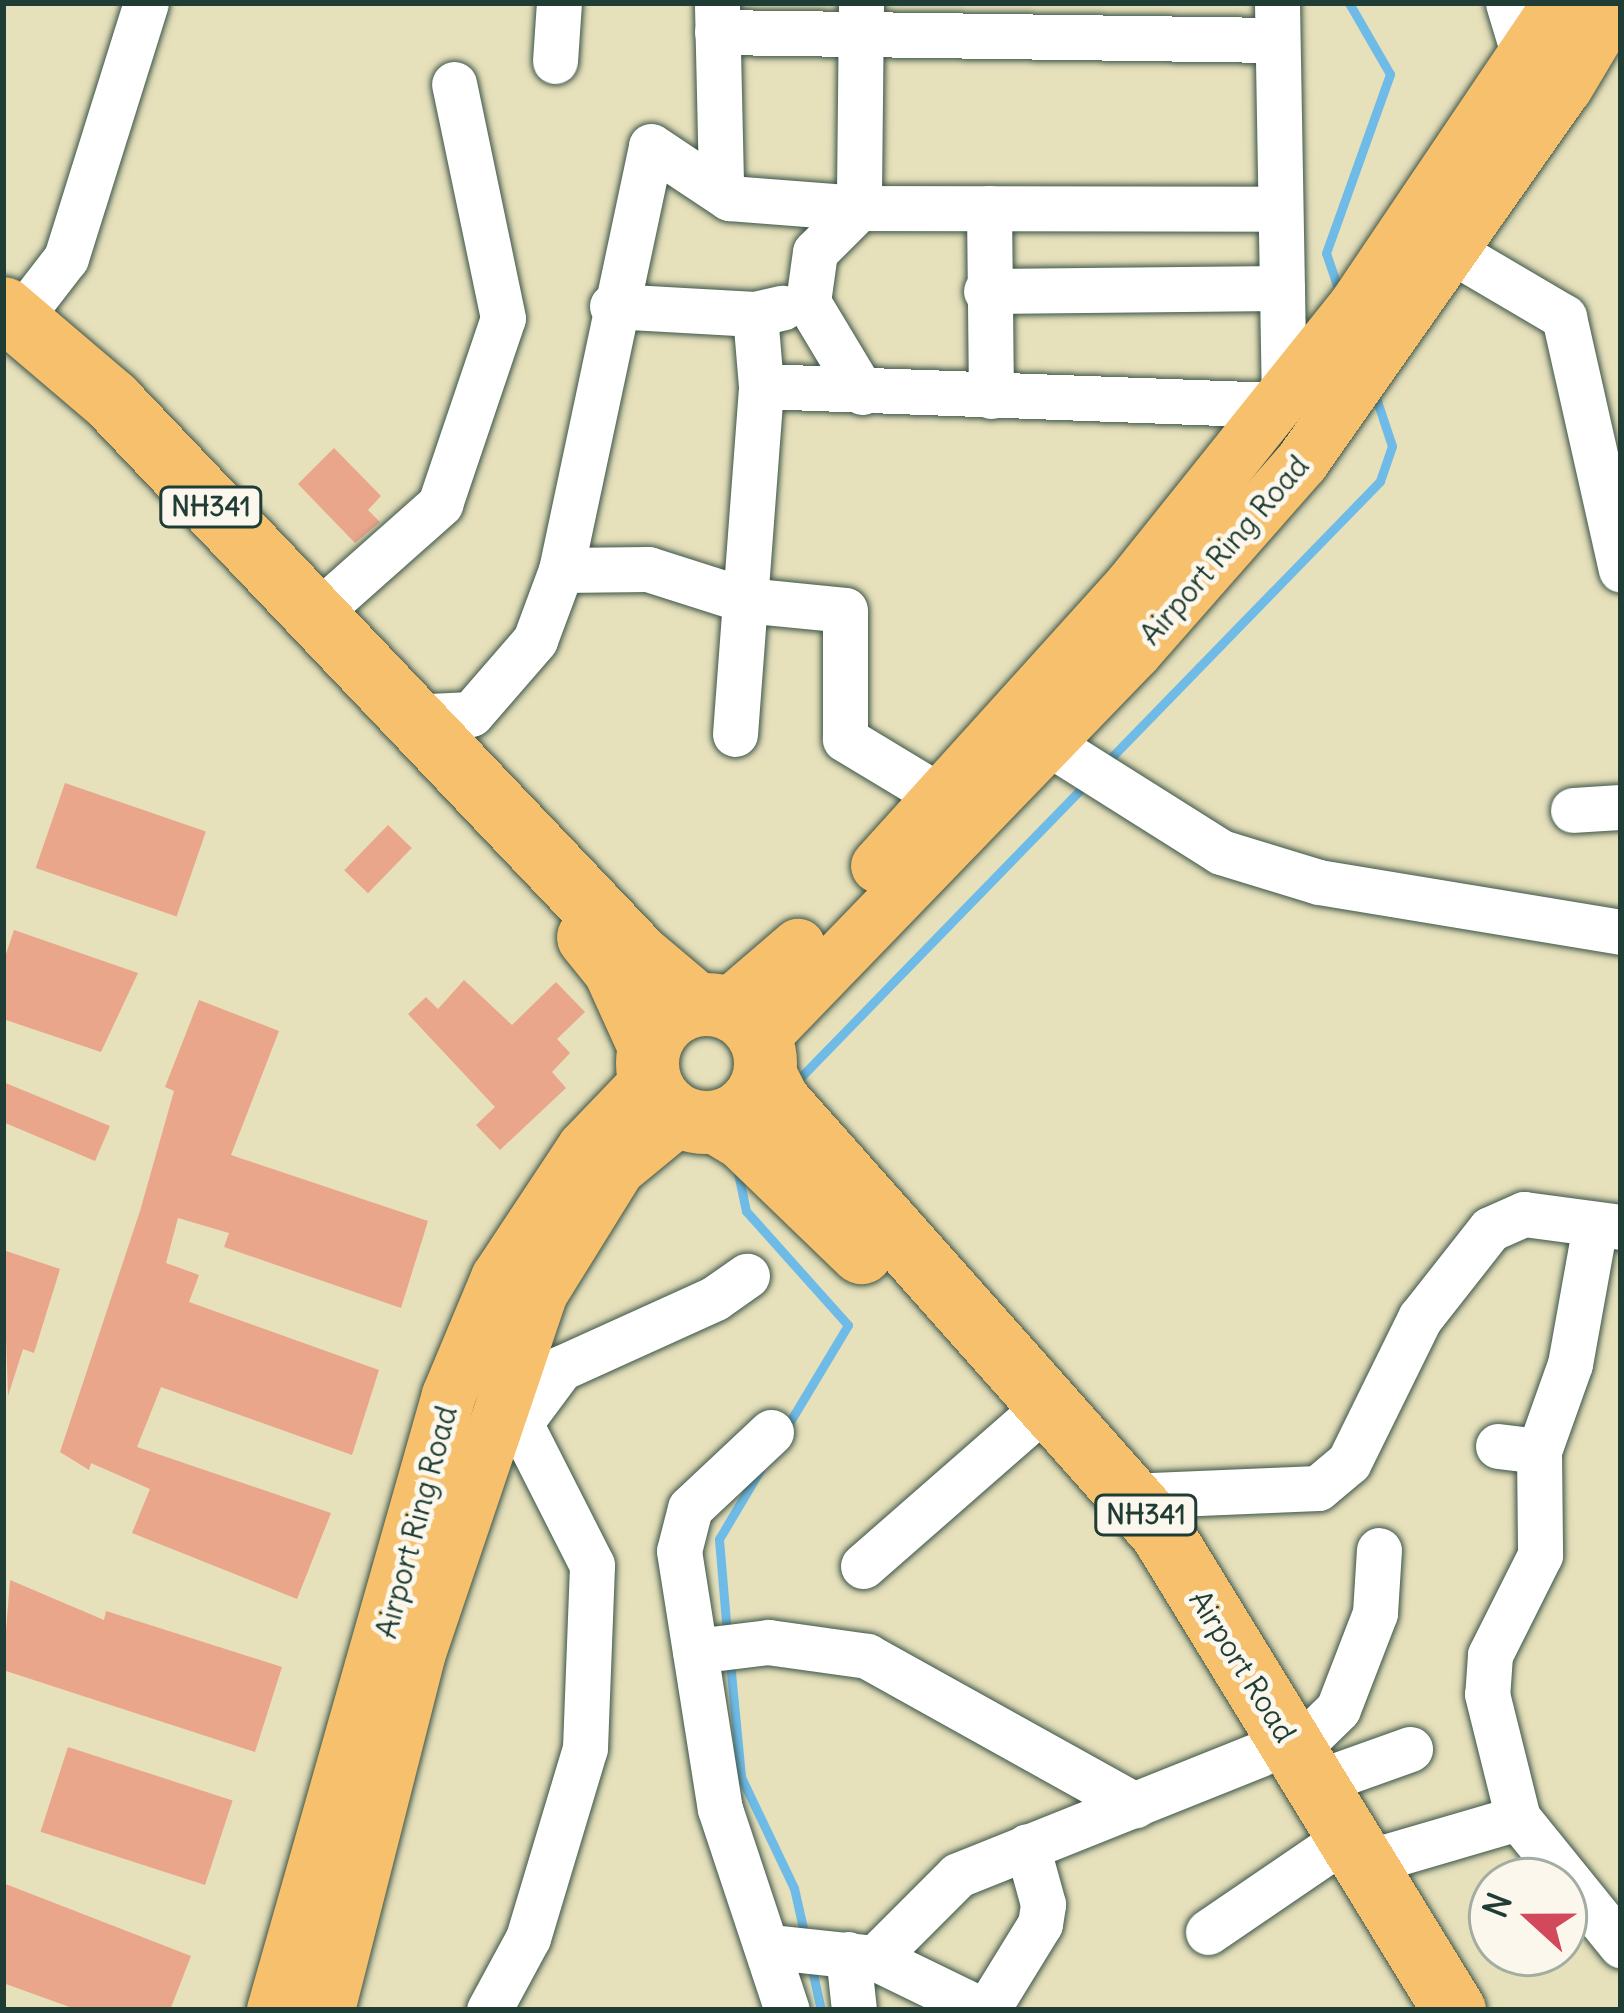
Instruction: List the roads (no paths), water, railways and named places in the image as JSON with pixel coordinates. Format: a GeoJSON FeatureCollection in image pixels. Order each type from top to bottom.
{"type":"FeatureCollection","features":[{"type":"Feature","properties":{"kind":"highway","name":"NH341"},"geometry":{"type":"LineString","coordinates":[[10,314],[111,400],[409,717],[703,1011]]}},
{"type":"Feature","properties":{"kind":"highway"},"geometry":{"type":"LineString","coordinates":[[703,1011],[748,1106],[674,1091],[667,1018],[703,1011]]}},
{"type":"Feature","properties":{"kind":"highway","name":"Airport Road"},"geometry":{"type":"LineString","coordinates":[[703,1011],[1162,1532],[1343,1859],[1416,2010]]}},
{"type":"Feature","properties":{"kind":"highway","name":"Airport Road"},"geometry":{"type":"LineString","coordinates":[[674,1091],[744,1139],[910,1300],[1136,1552],[1290,1763]]}},
{"type":"Feature","properties":{"kind":"highway","name":"Airport Road"},"geometry":{"type":"LineString","coordinates":[[1343,1859],[1454,2010]]}},
{"type":"Feature","properties":{"kind":"main road","name":"Airport Ring Road"},"geometry":{"type":"LineString","coordinates":[[1372,324],[1524,56],[1560,3]]}},
{"type":"Feature","properties":{"kind":"main road","name":"Airport Ring Road"},"geometry":{"type":"LineString","coordinates":[[703,1011],[820,925],[1305,388],[1452,251],[1616,3]]}},
{"type":"Feature","properties":{"kind":"main road","name":"Airport Ring Road"},"geometry":{"type":"LineString","coordinates":[[703,1011],[1083,768],[1301,463],[1305,388]]}},
{"type":"Feature","properties":{"kind":"main road"},"geometry":{"type":"LineString","coordinates":[[584,1148],[626,1067],[630,1019],[703,1011],[723,978],[820,925]]}},
{"type":"Feature","properties":{"kind":"main road","name":"Airport Ring Road"},"geometry":{"type":"LineString","coordinates":[[274,2010],[449,1395],[498,1278],[584,1148],[674,1091]]}},
{"type":"Feature","properties":{"kind":"main road","name":"Airport Ring Road"},"geometry":{"type":"LineString","coordinates":[[328,2010],[419,1653],[541,1292],[618,1169],[674,1091]]}},
{"type":"Feature","properties":{"kind":"street"},"geometry":{"type":"LineString","coordinates":[[10,314],[66,258],[146,3]]}},
{"type":"Feature","properties":{"kind":"street"},"geometry":{"type":"LineString","coordinates":[[555,62],[559,3]]}},
{"type":"Feature","properties":{"kind":"street"},"geometry":{"type":"LineString","coordinates":[[1508,3],[1524,56]]}},
{"type":"Feature","properties":{"kind":"street"},"geometry":{"type":"LineString","coordinates":[[721,187],[717,17],[1277,21],[1282,288],[1305,388],[991,396],[761,386]]}},
{"type":"Feature","properties":{"kind":"street"},"geometry":{"type":"LineString","coordinates":[[861,20],[859,208],[815,252],[808,302],[862,392]]}},
{"type":"Feature","properties":{"kind":"street"},"geometry":{"type":"LineString","coordinates":[[314,616],[440,504],[503,318],[454,84]]}},
{"type":"Feature","properties":{"kind":"street"},"geometry":{"type":"LineString","coordinates":[[409,717],[471,714],[535,640],[561,570],[612,306],[651,146],[721,187],[728,198],[859,208],[1280,209]]}},
{"type":"Feature","properties":{"kind":"street"},"geometry":{"type":"LineString","coordinates":[[989,208],[986,291],[991,396]]}},
{"type":"Feature","properties":{"kind":"street"},"geometry":{"type":"LineString","coordinates":[[1452,251],[1564,317],[1621,571]]}},
{"type":"Feature","properties":{"kind":"street"},"geometry":{"type":"LineString","coordinates":[[986,291],[1282,288]]}},
{"type":"Feature","properties":{"kind":"street"},"geometry":{"type":"LineString","coordinates":[[612,306],[755,314],[808,302]]}},
{"type":"Feature","properties":{"kind":"street"},"geometry":{"type":"LineString","coordinates":[[735,734],[761,386],[755,314]]}},
{"type":"Feature","properties":{"kind":"street"},"geometry":{"type":"LineString","coordinates":[[561,570],[648,569],[745,600],[845,610],[845,739],[940,797]]}},
{"type":"Feature","properties":{"kind":"street"},"geometry":{"type":"LineString","coordinates":[[1083,768],[1221,852],[1319,882],[1621,932]]}},
{"type":"Feature","properties":{"kind":"street"},"geometry":{"type":"LineString","coordinates":[[1573,810],[1621,807]]}},
{"type":"Feature","properties":{"kind":"street"},"geometry":{"type":"LineString","coordinates":[[1128,1496],[1318,1488],[1349,1462],[1420,1318],[1490,1228],[1524,1214],[1608,1226],[1570,1364],[1518,1448],[1540,1555],[1490,1655],[1487,1694],[1518,1818],[1621,1945]]}},
{"type":"Feature","properties":{"kind":"street"},"geometry":{"type":"LineString","coordinates":[[489,2010],[528,1938],[585,1748],[592,1565],[520,1423],[561,1368],[716,1298],[747,1276]]}},
{"type":"Feature","properties":{"kind":"street"},"geometry":{"type":"LineString","coordinates":[[863,1566],[1024,1426]]}},
{"type":"Feature","properties":{"kind":"street"},"geometry":{"type":"LineString","coordinates":[[771,1432],[690,1508],[681,1527],[719,1648],[720,1809],[805,1970],[854,2010]]}},
{"type":"Feature","properties":{"kind":"street"},"geometry":{"type":"LineString","coordinates":[[1290,1763],[1338,1709],[1375,1613],[1379,1550]]}},
{"type":"Feature","properties":{"kind":"street"},"geometry":{"type":"LineString","coordinates":[[719,1648],[804,1643],[868,1655],[1135,1805]]}},
{"type":"Feature","properties":{"kind":"street"},"geometry":{"type":"LineString","coordinates":[[805,1970],[958,1875],[1135,1805],[1290,1763],[1410,1749]]}},
{"type":"Feature","properties":{"kind":"street"},"geometry":{"type":"LineString","coordinates":[[1208,1932],[1343,1859],[1518,1818]]}},
{"type":"Feature","properties":{"kind":"street"},"geometry":{"type":"LineString","coordinates":[[805,1970],[985,2010],[1040,1924],[1043,1904],[1027,1846]]}},
{"type":"Feature","properties":{"kind":"waterway"},"geometry":{"type":"LineString","coordinates":[[1339,291],[1326,253],[1390,74],[1349,3]]}},
{"type":"Feature","properties":{"kind":"waterway"},"geometry":{"type":"LineString","coordinates":[[1106,763],[1380,481],[1392,446],[1374,392]]}},
{"type":"Feature","properties":{"kind":"waterway"},"geometry":{"type":"LineString","coordinates":[[796,1082],[1086,784]]}},
{"type":"Feature","properties":{"kind":"waterway"},"geometry":{"type":"LineString","coordinates":[[737,1168],[746,1211],[848,1325],[785,1430]]}},
{"type":"Feature","properties":{"kind":"waterway"},"geometry":{"type":"LineString","coordinates":[[727,1633],[719,1539],[760,1470]]}},
{"type":"Feature","properties":{"kind":"waterway"},"geometry":{"type":"LineString","coordinates":[[730,1662],[741,1777],[794,1888],[805,1937]]}},
{"type":"Feature","properties":{"kind":"waterway"},"geometry":{"type":"LineString","coordinates":[[811,1965],[821,2010]]}}]}
